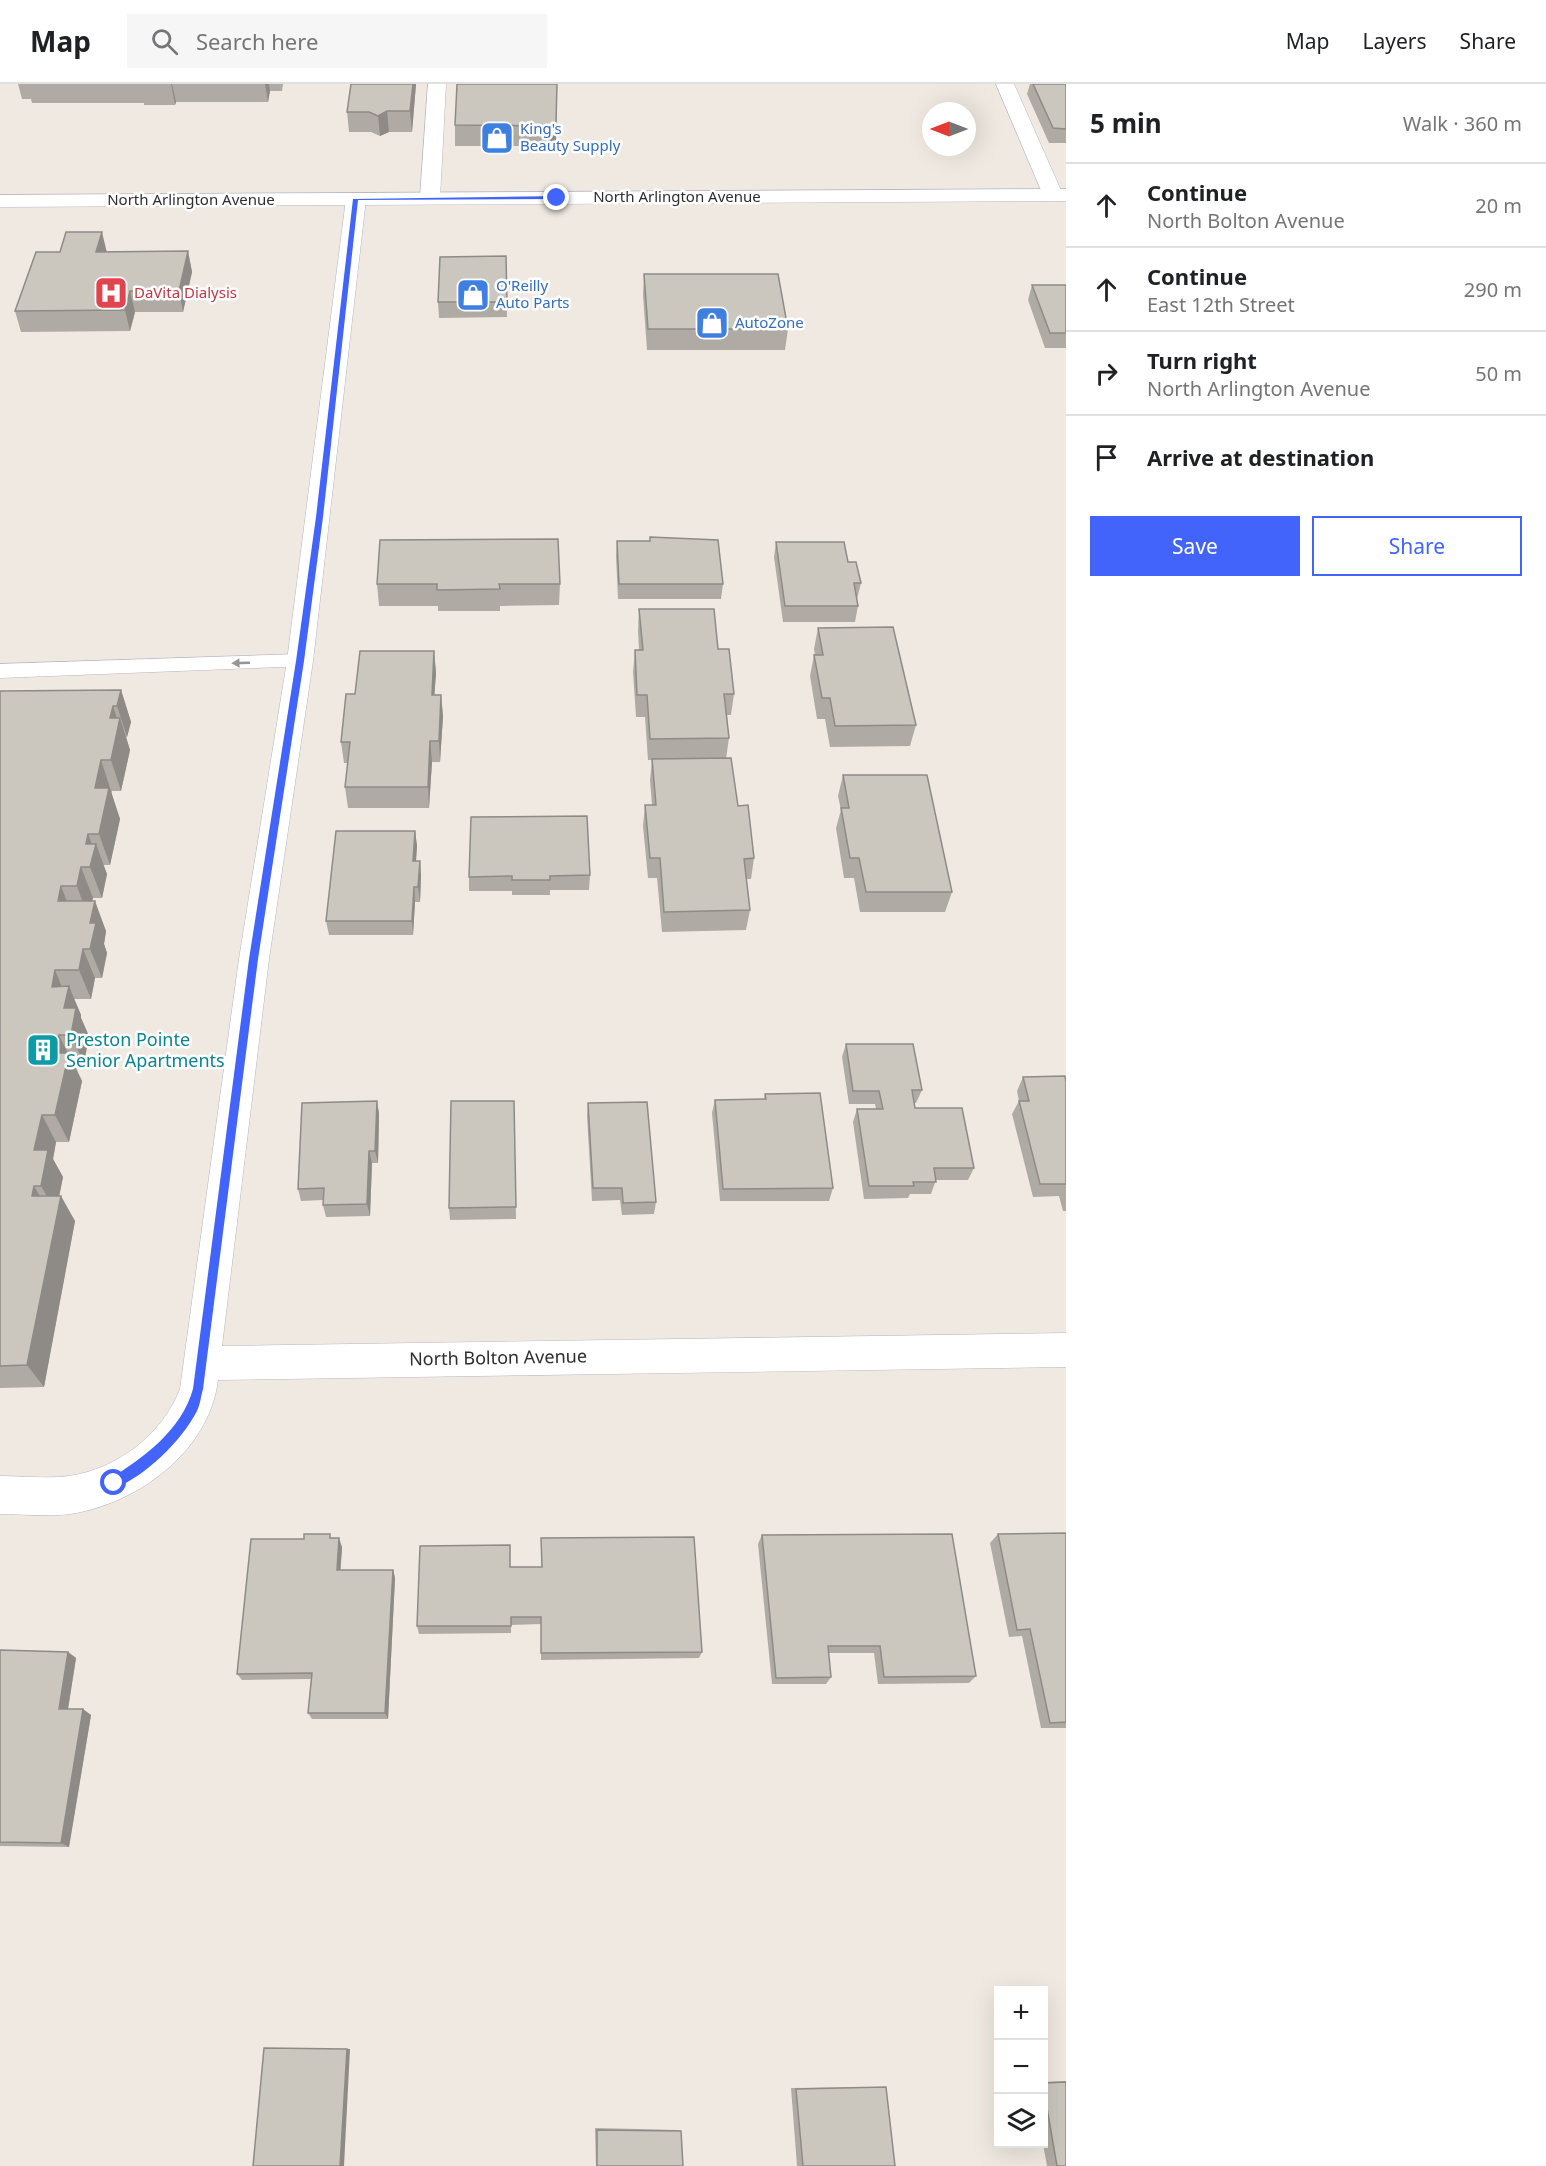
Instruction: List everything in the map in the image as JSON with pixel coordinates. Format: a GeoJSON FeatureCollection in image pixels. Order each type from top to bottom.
{"type":"FeatureCollection","features":[{"type":"Feature","properties":{"kind":"street"},"geometry":{"type":"LineString","coordinates":[[430,198],[436,84]]}},
{"type":"Feature","properties":{"kind":"street"},"geometry":{"type":"LineString","coordinates":[[1005,84],[1060,195]]}},
{"type":"Feature","properties":{"kind":"street","name":"North Arlington Avenue"},"geometry":{"type":"LineString","coordinates":[[0,201],[1060,195]]}},
{"type":"Feature","properties":{"kind":"street"},"geometry":{"type":"LineString","coordinates":[[0,1495],[68,1495],[114,1483],[152,1457],[184,1423],[192,1408],[202,1362],[254,959],[300,661],[356,199]]}},
{"type":"Feature","properties":{"kind":"street","name":"North Bolton Avenue"},"geometry":{"type":"LineString","coordinates":[[202,1362],[1066,1350]]}},
{"type":"Feature","properties":{"kind":"lane"},"geometry":{"type":"LineString","coordinates":[[0,671],[300,661]]}},
{"type":"Feature","properties":{"kind":"building"},"geometry":{"type":"Polygon","coordinates":[[[351,84],[413,84],[410,111],[387,111],[378,116],[369,112],[347,112],[351,84]]]}},
{"type":"Feature","properties":{"kind":"building"},"geometry":{"type":"Polygon","coordinates":[[[457,84],[557,84],[556,122],[548,126],[455,125],[457,84]]]}},
{"type":"Feature","properties":{"kind":"building"},"geometry":{"type":"Polygon","coordinates":[[[1033,84],[1066,84],[1066,129],[1053,128],[1033,84]]]}},
{"type":"Feature","properties":{"kind":"building"},"geometry":{"type":"Polygon","coordinates":[[[66,232],[102,232],[96,252],[188,251],[179,291],[130,291],[125,310],[15,311],[36,252],[60,252],[66,232]]]}},
{"type":"Feature","properties":{"kind":"building","name":"O'Reilly Auto Parts"},"geometry":{"type":"Polygon","coordinates":[[[506,256],[507,302],[438,302],[440,257],[506,256]]]}},
{"type":"Feature","properties":{"kind":"building"},"geometry":{"type":"Polygon","coordinates":[[[644,274],[778,274],[788,329],[648,329],[644,274]]]}},
{"type":"Feature","properties":{"kind":"building"},"geometry":{"type":"Polygon","coordinates":[[[1032,285],[1066,285],[1066,333],[1050,333],[1032,285]]]}},
{"type":"Feature","properties":{"kind":"building"},"geometry":{"type":"Polygon","coordinates":[[[650,537],[718,540],[723,584],[619,584],[617,541],[650,541],[650,537]]]}},
{"type":"Feature","properties":{"kind":"building"},"geometry":{"type":"Polygon","coordinates":[[[558,539],[560,584],[499,584],[500,589],[437,590],[437,584],[377,584],[380,540],[558,539]]]}},
{"type":"Feature","properties":{"kind":"building"},"geometry":{"type":"Polygon","coordinates":[[[776,542],[844,542],[848,562],[856,562],[861,583],[854,583],[858,606],[785,606],[776,542]]]}},
{"type":"Feature","properties":{"kind":"building"},"geometry":{"type":"Polygon","coordinates":[[[639,609],[714,609],[718,649],[729,649],[734,694],[724,694],[729,738],[650,739],[647,695],[637,695],[635,650],[643,650],[639,609]]]}},
{"type":"Feature","properties":{"kind":"building"},"geometry":{"type":"Polygon","coordinates":[[[893,627],[916,725],[835,726],[830,698],[822,698],[814,655],[823,655],[818,628],[893,627]]]}},
{"type":"Feature","properties":{"kind":"building"},"geometry":{"type":"Polygon","coordinates":[[[360,651],[434,651],[432,695],[441,695],[439,741],[430,741],[428,787],[345,787],[350,742],[341,742],[346,694],[355,694],[360,651]]]}},
{"type":"Feature","properties":{"kind":"building","name":"Preston Pointe Senior Apartments"},"geometry":{"type":"Polygon","coordinates":[[[121,690],[117,706],[113,706],[110,718],[120,718],[111,760],[101,760],[95,788],[109,788],[99,834],[88,834],[86,844],[96,844],[90,867],[81,867],[77,886],[61,886],[58,901],[95,901],[90,923],[96,923],[90,949],[83,949],[79,970],[55,970],[52,987],[69,986],[64,1008],[76,1008],[71,1035],[59,1035],[55,1053],[69,1053],[55,1115],[42,1115],[34,1150],[48,1150],[41,1186],[34,1186],[32,1196],[61,1196],[27,1365],[0,1366],[0,691],[121,690]]]}},
{"type":"Feature","properties":{"kind":"building"},"geometry":{"type":"Polygon","coordinates":[[[731,758],[738,806],[748,805],[754,858],[744,859],[750,910],[664,912],[660,858],[650,858],[645,805],[656,805],[652,759],[731,758]]]}},
{"type":"Feature","properties":{"kind":"building"},"geometry":{"type":"Polygon","coordinates":[[[843,775],[927,775],[952,892],[866,892],[859,858],[850,858],[841,808],[849,808],[843,775]]]}},
{"type":"Feature","properties":{"kind":"building"},"geometry":{"type":"Polygon","coordinates":[[[587,816],[590,875],[550,876],[550,880],[512,880],[512,876],[469,877],[471,817],[587,816]]]}},
{"type":"Feature","properties":{"kind":"building"},"geometry":{"type":"Polygon","coordinates":[[[336,831],[415,831],[413,861],[420,861],[418,887],[414,887],[412,921],[326,921],[336,831]]]}},
{"type":"Feature","properties":{"kind":"building"},"geometry":{"type":"Polygon","coordinates":[[[846,1044],[913,1044],[922,1090],[912,1090],[915,1108],[962,1108],[974,1168],[934,1168],[936,1182],[913,1182],[914,1186],[869,1186],[857,1109],[883,1109],[879,1091],[853,1091],[846,1044]]]}},
{"type":"Feature","properties":{"kind":"building"},"geometry":{"type":"Polygon","coordinates":[[[1065,1076],[1066,1184],[1040,1184],[1019,1101],[1029,1101],[1023,1077],[1065,1076]]]}},
{"type":"Feature","properties":{"kind":"building"},"geometry":{"type":"Polygon","coordinates":[[[820,1093],[833,1188],[723,1189],[715,1100],[766,1099],[765,1094],[820,1093]]]}},
{"type":"Feature","properties":{"kind":"building"},"geometry":{"type":"Polygon","coordinates":[[[377,1101],[375,1151],[369,1151],[367,1204],[323,1205],[324,1188],[298,1189],[302,1103],[377,1101]]]}},
{"type":"Feature","properties":{"kind":"building"},"geometry":{"type":"Polygon","coordinates":[[[451,1101],[514,1101],[516,1207],[449,1208],[451,1101]]]}},
{"type":"Feature","properties":{"kind":"building"},"geometry":{"type":"Polygon","coordinates":[[[647,1102],[656,1202],[623,1203],[622,1188],[593,1188],[588,1103],[647,1102]]]}},
{"type":"Feature","properties":{"kind":"building"},"geometry":{"type":"Polygon","coordinates":[[[1066,1533],[1066,1722],[1050,1723],[1030,1629],[1017,1630],[998,1534],[1066,1533]]]}},
{"type":"Feature","properties":{"kind":"building"},"geometry":{"type":"Polygon","coordinates":[[[304,1534],[330,1534],[330,1538],[339,1538],[337,1570],[393,1570],[385,1713],[308,1713],[312,1673],[237,1674],[251,1539],[304,1539],[304,1534]]]}},
{"type":"Feature","properties":{"kind":"building"},"geometry":{"type":"Polygon","coordinates":[[[952,1534],[976,1676],[884,1677],[880,1646],[828,1646],[831,1677],[776,1678],[762,1535],[952,1534]]]}},
{"type":"Feature","properties":{"kind":"building"},"geometry":{"type":"Polygon","coordinates":[[[694,1537],[702,1652],[541,1653],[541,1617],[511,1617],[511,1626],[417,1626],[420,1546],[510,1545],[510,1567],[542,1567],[541,1538],[694,1537]]]}},
{"type":"Feature","properties":{"kind":"building"},"geometry":{"type":"Polygon","coordinates":[[[0,1650],[68,1652],[59,1709],[83,1709],[61,1843],[0,1842],[0,1650]]]}},
{"type":"Feature","properties":{"kind":"building"},"geometry":{"type":"Polygon","coordinates":[[[264,2048],[347,2049],[340,2166],[253,2166],[264,2048]]]}},
{"type":"Feature","properties":{"kind":"building"},"geometry":{"type":"Polygon","coordinates":[[[1066,2082],[1066,2166],[1057,2166],[1048,2114],[1048,2083],[1066,2082]]]}},
{"type":"Feature","properties":{"kind":"building"},"geometry":{"type":"Polygon","coordinates":[[[886,2087],[895,2166],[803,2166],[796,2089],[886,2087]]]}},
{"type":"Feature","properties":{"kind":"building"},"geometry":{"type":"Polygon","coordinates":[[[597,2130],[681,2131],[683,2166],[597,2166],[597,2130]]]}},
{"type":"Feature","properties":{"kind":"place","name":"King's Beauty Supply"},"geometry":{"type":"Point","coordinates":[497,138]}},
{"type":"Feature","properties":{"kind":"place","name":"DaVita Dialysis"},"geometry":{"type":"Point","coordinates":[111,293]}},
{"type":"Feature","properties":{"kind":"place","name":"O'Reilly Auto Parts"},"geometry":{"type":"Point","coordinates":[473,295]}},
{"type":"Feature","properties":{"kind":"place","name":"AutoZone"},"geometry":{"type":"Point","coordinates":[712,323]}},
{"type":"Feature","properties":{"kind":"place","name":"Preston Pointe Senior Apartments"},"geometry":{"type":"Point","coordinates":[43,1050]}},
{"type":"Feature","properties":{"kind":"route"},"geometry":{"type":"LineString","coordinates":[[114,1483],[133,1472],[168,1441],[184,1423],[198,1389],[254,959],[300,661],[356,199],[557,198]]}}]}
